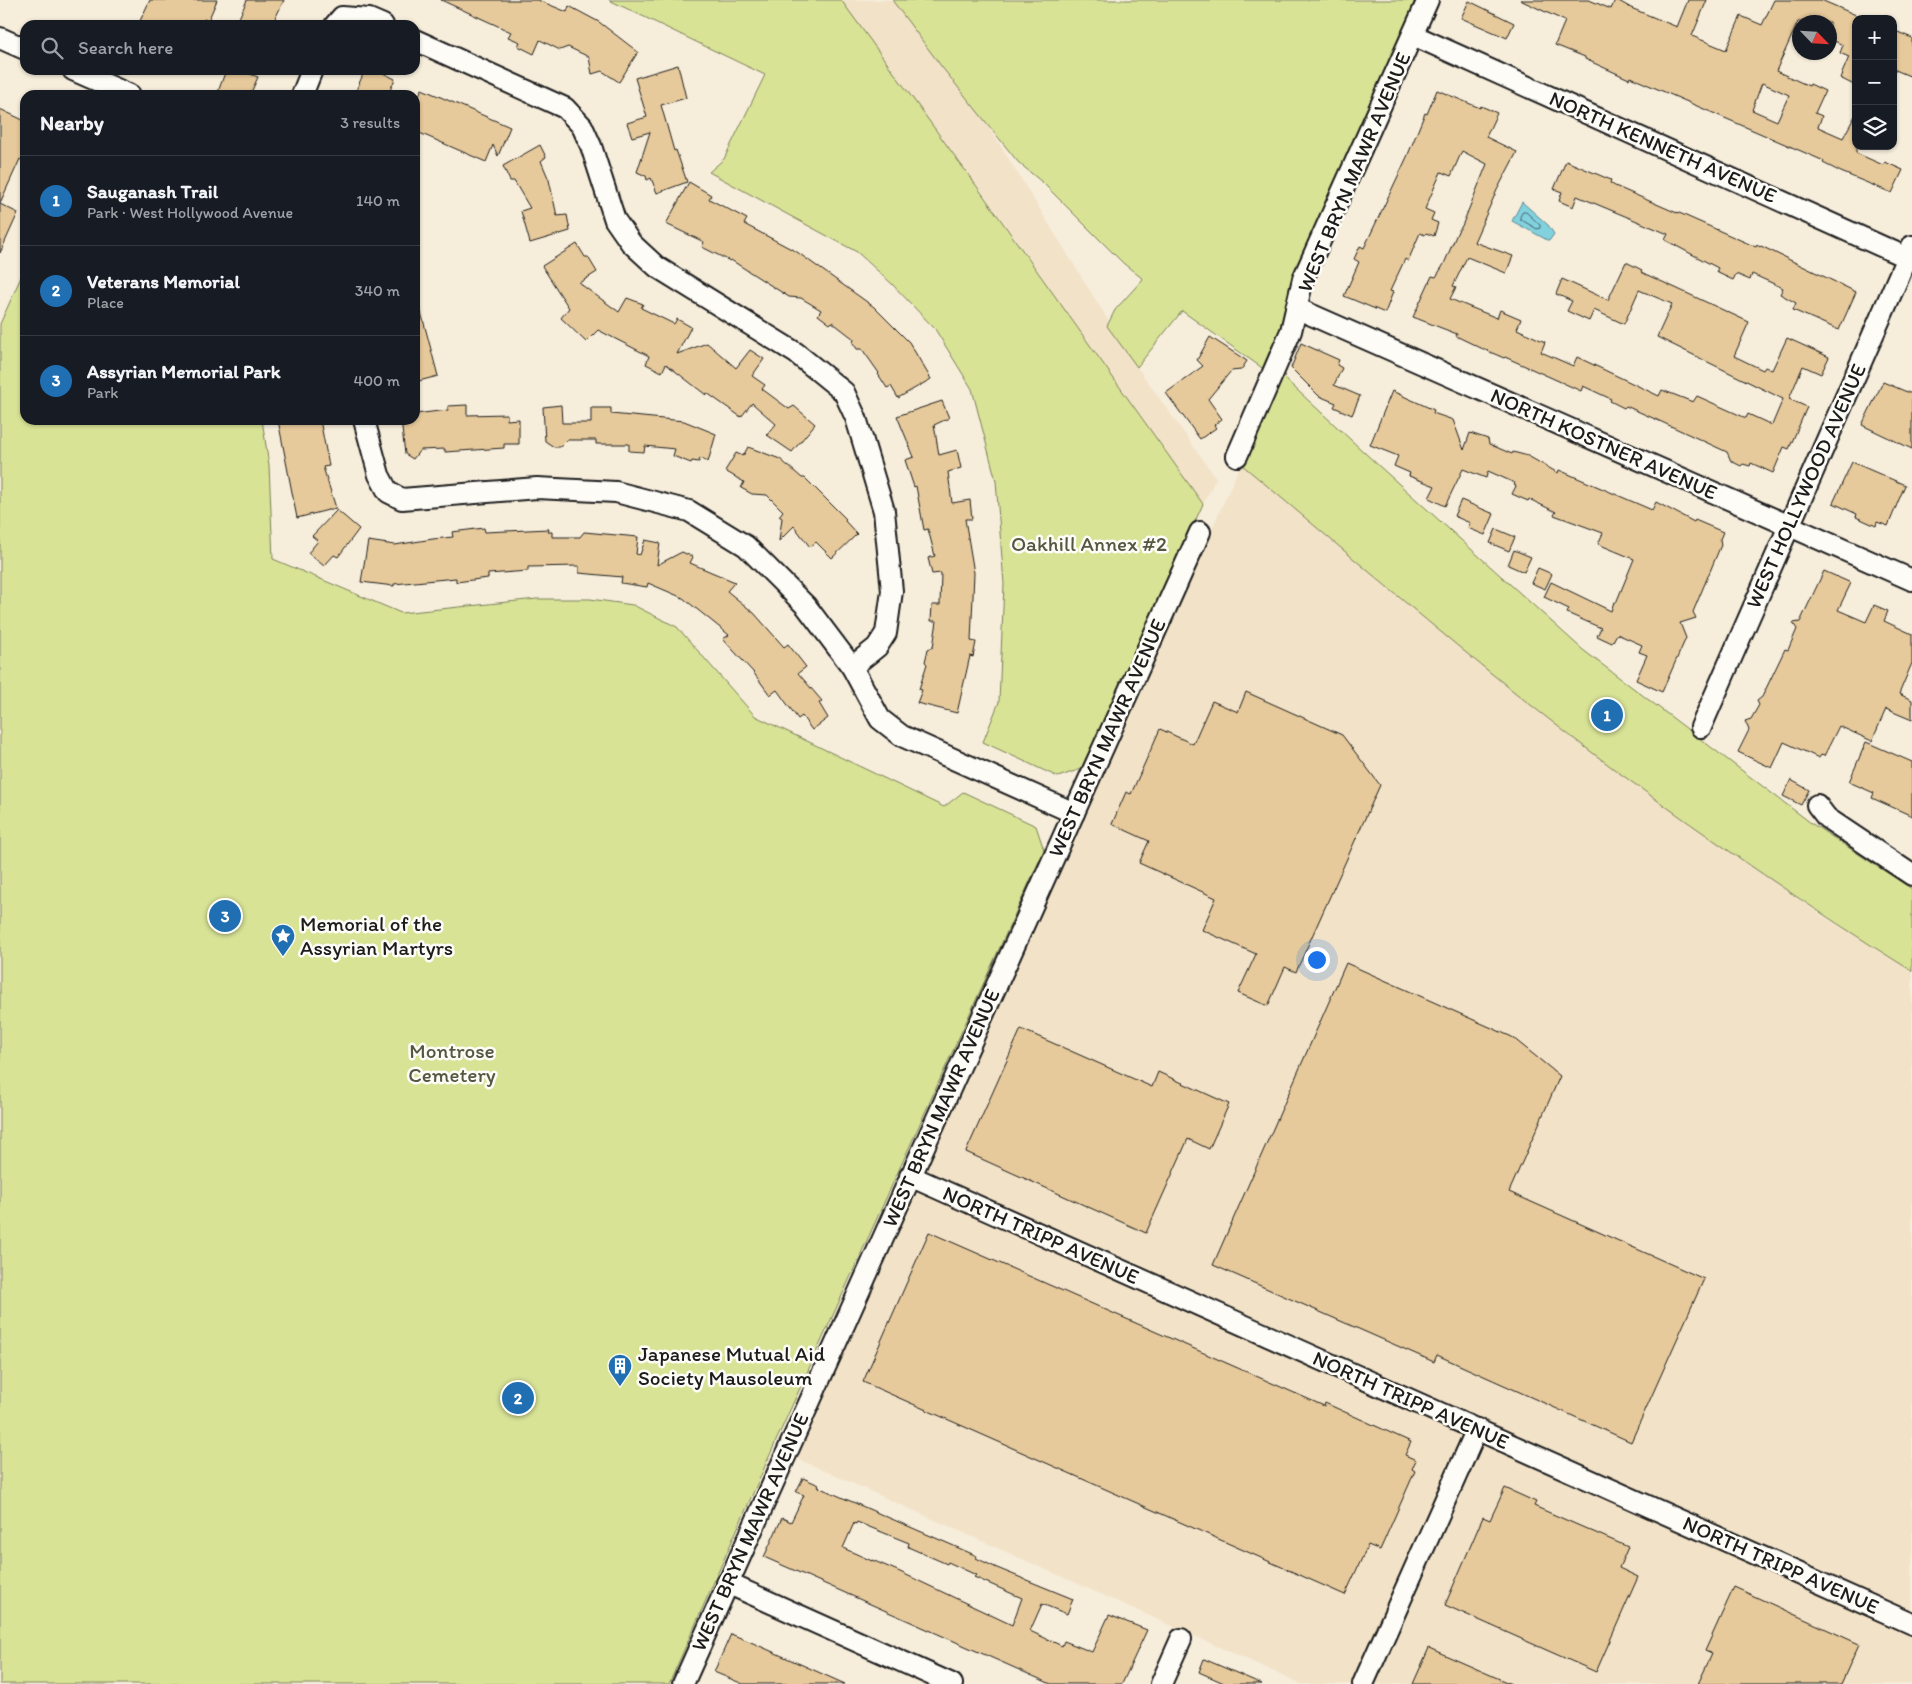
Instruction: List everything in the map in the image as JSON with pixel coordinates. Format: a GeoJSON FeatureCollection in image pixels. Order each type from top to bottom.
{"type":"FeatureCollection","features":[{"type":"Feature","properties":{"kind":"street","name":"WEST BRYN MAWR AVENUE"},"geometry":{"type":"LineString","coordinates":[[1237,456],[1291,331],[1303,279],[1414,35],[1428,0]]}},
{"type":"Feature","properties":{"kind":"street"},"geometry":{"type":"LineString","coordinates":[[349,20],[369,18],[373,20]]}},
{"type":"Feature","properties":{"kind":"street","name":"NORTH KENNETH AVENUE"},"geometry":{"type":"LineString","coordinates":[[1414,35],[1910,254]]}},
{"type":"Feature","properties":{"kind":"street"},"geometry":{"type":"LineString","coordinates":[[0,38],[20,47]]}},
{"type":"Feature","properties":{"kind":"street"},"geometry":{"type":"LineString","coordinates":[[420,42],[565,108],[582,126],[591,146],[615,220],[631,243],[657,267],[796,353],[844,392],[856,418],[884,511],[892,592],[886,632],[877,647],[852,667]]}},
{"type":"Feature","properties":{"kind":"street"},"geometry":{"type":"LineString","coordinates":[[84,75],[119,90]]}},
{"type":"Feature","properties":{"kind":"street"},"geometry":{"type":"LineString","coordinates":[[304,90],[310,75]]}},
{"type":"Feature","properties":{"kind":"street","name":"WEST HOLLYWOOD AVENUE"},"geometry":{"type":"LineString","coordinates":[[1701,727],[1910,254]]}},
{"type":"Feature","properties":{"kind":"street","name":"NORTH KOSTNER AVENUE"},"geometry":{"type":"LineString","coordinates":[[1296,308],[1912,580]]}},
{"type":"Feature","properties":{"kind":"street"},"geometry":{"type":"LineString","coordinates":[[365,425],[379,475],[388,492],[402,499],[537,488],[616,492],[689,511],[746,546],[806,606],[852,667],[880,719],[902,736],[1074,813]]}},
{"type":"Feature","properties":{"kind":"street","name":"WEST BRYN MAWR AVENUE"},"geometry":{"type":"LineString","coordinates":[[683,1684],[1200,532]]}},
{"type":"Feature","properties":{"kind":"street"},"geometry":{"type":"LineString","coordinates":[[1817,805],[1827,818],[1912,876]]}},
{"type":"Feature","properties":{"kind":"street","name":"NORTH TRIPP AVENUE"},"geometry":{"type":"LineString","coordinates":[[910,1176],[1912,1624]]}},
{"type":"Feature","properties":{"kind":"street"},"geometry":{"type":"LineString","coordinates":[[1362,1684],[1477,1429]]}},
{"type":"Feature","properties":{"kind":"street"},"geometry":{"type":"LineString","coordinates":[[727,1583],[952,1684]]}},
{"type":"Feature","properties":{"kind":"street"},"geometry":{"type":"LineString","coordinates":[[1161,1684],[1181,1639]]}},
{"type":"Feature","properties":{"kind":"shaded area"},"geometry":{"type":"Polygon","coordinates":[[[807,0],[909,0],[1137,367],[1216,478],[1203,504],[979,188],[807,0]]]}},
{"type":"Feature","properties":{"kind":"shaded area"},"geometry":{"type":"Polygon","coordinates":[[[1241,464],[1474,659],[1618,771],[1823,916],[1912,971],[1912,1684],[1302,1684],[796,1458],[1241,464]]]}},
{"type":"Feature","properties":{"kind":"green space","name":"Oakhill Annex #2"},"geometry":{"type":"Polygon","coordinates":[[[609,0],[841,0],[978,188],[1203,504],[1081,769],[1058,777],[983,742],[999,702],[1004,584],[996,481],[972,389],[935,329],[891,283],[857,252],[709,172],[724,159],[765,75],[609,0]]]}},
{"type":"Feature","properties":{"kind":"green space"},"geometry":{"type":"Polygon","coordinates":[[[892,0],[1415,0],[1402,34],[1346,156],[1292,288],[1292,310],[1265,370],[1182,311],[1137,367],[1107,326],[1115,310],[1143,279],[1123,263],[1043,183],[1018,162],[941,66],[892,0]]]}},
{"type":"Feature","properties":{"kind":"green space","name":"Montrose Cemetery"},"geometry":{"type":"Polygon","coordinates":[[[20,279],[20,425],[263,425],[269,465],[273,559],[401,613],[537,599],[590,599],[633,605],[677,627],[755,716],[944,807],[963,792],[1036,826],[1044,850],[776,1441],[669,1684],[0,1684],[0,324],[20,279]]]}},
{"type":"Feature","properties":{"kind":"green space"},"geometry":{"type":"Polygon","coordinates":[[[1282,376],[1583,650],[1811,823],[1912,889],[1912,971],[1800,899],[1618,772],[1475,660],[1241,464],[1282,376]]]}},
{"type":"Feature","properties":{"kind":"water"},"geometry":{"type":"Polygon","coordinates":[[[1522,202],[1548,225],[1554,234],[1549,241],[1512,221],[1522,202]]]}},
{"type":"Feature","properties":{"kind":"building"},"geometry":{"type":"Polygon","coordinates":[[[150,0],[217,0],[208,20],[140,20],[150,0]]]}},
{"type":"Feature","properties":{"kind":"building"},"geometry":{"type":"Polygon","coordinates":[[[247,0],[284,0],[274,20],[238,20],[247,0]]]}},
{"type":"Feature","properties":{"kind":"building"},"geometry":{"type":"Polygon","coordinates":[[[441,0],[538,0],[567,12],[569,6],[599,22],[638,52],[619,82],[602,71],[592,74],[589,57],[568,47],[560,50],[540,40],[534,54],[518,46],[520,42],[508,37],[511,32],[441,0]]]}},
{"type":"Feature","properties":{"kind":"building"},"geometry":{"type":"Polygon","coordinates":[[[1520,0],[1589,0],[1611,9],[1615,0],[1617,0],[1631,8],[1677,27],[1688,0],[1707,0],[1692,36],[1726,50],[1741,16],[1762,25],[1774,0],[1821,0],[1856,15],[1852,15],[1852,84],[1840,78],[1849,57],[1840,53],[1843,45],[1837,42],[1837,15],[1792,15],[1792,35],[1776,71],[1825,91],[1815,113],[1822,116],[1818,127],[1843,138],[1852,121],[1852,150],[1856,150],[1856,153],[1883,165],[1885,162],[1903,170],[1892,193],[1841,172],[1823,163],[1824,161],[1630,77],[1629,79],[1585,59],[1585,57],[1555,45],[1565,21],[1520,0]],[[1762,83],[1752,110],[1777,121],[1789,95],[1762,83]]]}},
{"type":"Feature","properties":{"kind":"building"},"geometry":{"type":"Polygon","coordinates":[[[1469,1],[1514,23],[1507,38],[1461,18],[1469,1]]]}},
{"type":"Feature","properties":{"kind":"building"},"geometry":{"type":"Polygon","coordinates":[[[1897,32],[1912,38],[1912,77],[1897,71],[1897,32]]]}},
{"type":"Feature","properties":{"kind":"building"},"geometry":{"type":"Polygon","coordinates":[[[678,65],[686,98],[661,105],[674,151],[676,150],[687,182],[657,193],[651,178],[647,180],[646,176],[637,172],[650,132],[632,137],[627,123],[647,117],[635,78],[678,65]]]}},
{"type":"Feature","properties":{"kind":"building"},"geometry":{"type":"Polygon","coordinates":[[[224,75],[253,75],[258,77],[252,90],[219,90],[224,75]]]}},
{"type":"Feature","properties":{"kind":"building"},"geometry":{"type":"Polygon","coordinates":[[[363,75],[387,75],[395,79],[390,90],[356,90],[363,75]]]}},
{"type":"Feature","properties":{"kind":"building"},"geometry":{"type":"Polygon","coordinates":[[[422,89],[510,127],[498,156],[493,145],[486,162],[420,133],[420,93],[422,89]]]}},
{"type":"Feature","properties":{"kind":"building"},"geometry":{"type":"Polygon","coordinates":[[[1437,90],[1497,113],[1486,137],[1517,152],[1497,190],[1474,242],[1513,256],[1506,273],[1467,257],[1453,286],[1456,287],[1450,299],[1497,318],[1500,310],[1521,319],[1517,329],[1545,342],[1541,352],[1573,366],[1577,357],[1659,396],[1662,390],[1693,402],[1697,396],[1746,418],[1748,414],[1772,425],[1783,399],[1657,337],[1672,304],[1639,290],[1624,324],[1594,310],[1589,321],[1567,311],[1572,301],[1556,294],[1562,279],[1608,300],[1626,262],[1642,270],[1641,272],[1749,322],[1734,356],[1763,370],[1765,367],[1772,370],[1787,338],[1829,357],[1821,374],[1803,366],[1789,399],[1807,407],[1789,449],[1784,447],[1773,473],[1751,463],[1750,466],[1743,464],[1741,466],[1731,461],[1727,452],[1626,406],[1624,408],[1610,401],[1611,399],[1583,386],[1581,391],[1483,349],[1456,336],[1457,334],[1413,317],[1432,276],[1436,277],[1444,264],[1462,226],[1487,164],[1462,151],[1451,176],[1441,172],[1425,209],[1434,213],[1431,220],[1438,223],[1434,236],[1420,233],[1408,261],[1405,259],[1390,291],[1393,292],[1385,313],[1344,296],[1359,262],[1354,259],[1360,246],[1364,248],[1437,90]]]}},
{"type":"Feature","properties":{"kind":"building"},"geometry":{"type":"Polygon","coordinates":[[[0,109],[20,119],[20,159],[0,203],[0,109]]]}},
{"type":"Feature","properties":{"kind":"building"},"geometry":{"type":"Polygon","coordinates":[[[540,145],[546,157],[541,161],[549,180],[557,216],[567,215],[570,231],[530,243],[521,211],[530,208],[514,181],[510,181],[503,166],[540,145]]]}},
{"type":"Feature","properties":{"kind":"building"},"geometry":{"type":"Polygon","coordinates":[[[1566,161],[1611,180],[1610,183],[1615,186],[1756,247],[1757,245],[1761,246],[1856,292],[1839,330],[1793,310],[1796,303],[1780,294],[1783,288],[1752,274],[1750,280],[1736,274],[1733,280],[1716,272],[1718,268],[1665,240],[1668,234],[1577,196],[1573,207],[1559,201],[1562,192],[1554,189],[1566,161]]]}},
{"type":"Feature","properties":{"kind":"building"},"geometry":{"type":"Polygon","coordinates":[[[689,182],[711,195],[709,199],[747,219],[744,224],[797,252],[874,307],[909,342],[931,379],[898,398],[891,386],[887,388],[862,349],[857,349],[853,343],[854,339],[832,322],[830,324],[818,315],[821,310],[801,298],[789,297],[731,260],[702,247],[704,242],[666,224],[689,182]]]}},
{"type":"Feature","properties":{"kind":"building"},"geometry":{"type":"Polygon","coordinates":[[[0,204],[18,213],[0,253],[0,204]]]}},
{"type":"Feature","properties":{"kind":"building"},"geometry":{"type":"Polygon","coordinates":[[[577,244],[597,272],[579,283],[619,312],[627,298],[643,304],[641,308],[674,324],[677,319],[691,327],[677,354],[707,343],[736,368],[750,350],[764,359],[752,376],[765,385],[762,389],[789,409],[794,406],[815,424],[792,452],[767,435],[776,424],[752,403],[741,417],[707,393],[706,395],[666,364],[662,372],[646,364],[649,356],[598,330],[586,342],[561,318],[569,308],[542,266],[577,244]]]}},
{"type":"Feature","properties":{"kind":"building"},"geometry":{"type":"Polygon","coordinates":[[[420,308],[438,376],[420,381],[420,308]]]}},
{"type":"Feature","properties":{"kind":"building"},"geometry":{"type":"Polygon","coordinates":[[[1210,337],[1247,361],[1241,370],[1231,371],[1208,399],[1222,419],[1214,425],[1216,428],[1200,439],[1166,393],[1203,366],[1197,360],[1210,337]]]}},
{"type":"Feature","properties":{"kind":"building"},"geometry":{"type":"Polygon","coordinates":[[[1301,343],[1339,360],[1337,365],[1342,368],[1334,385],[1360,396],[1352,415],[1334,407],[1336,403],[1319,396],[1291,368],[1301,343]]]}},
{"type":"Feature","properties":{"kind":"building"},"geometry":{"type":"Polygon","coordinates":[[[1883,382],[1912,394],[1912,449],[1862,425],[1883,382]]]}},
{"type":"Feature","properties":{"kind":"building"},"geometry":{"type":"Polygon","coordinates":[[[1392,391],[1434,410],[1433,413],[1453,420],[1464,450],[1470,433],[1488,439],[1489,444],[1512,454],[1513,452],[1528,456],[1558,473],[1559,470],[1652,510],[1656,502],[1694,522],[1695,520],[1723,532],[1720,539],[1721,545],[1693,612],[1696,618],[1680,623],[1686,638],[1662,692],[1636,680],[1647,655],[1639,652],[1642,645],[1617,634],[1612,643],[1597,636],[1601,628],[1567,613],[1569,609],[1544,597],[1551,582],[1611,611],[1634,559],[1598,544],[1603,533],[1554,515],[1556,512],[1529,499],[1528,501],[1512,494],[1516,486],[1514,485],[1515,483],[1488,471],[1486,478],[1463,469],[1445,506],[1429,498],[1435,486],[1409,476],[1410,473],[1394,466],[1398,456],[1370,445],[1392,391]]]}},
{"type":"Feature","properties":{"kind":"building"},"geometry":{"type":"Polygon","coordinates":[[[942,401],[949,418],[934,425],[939,455],[957,450],[961,468],[948,472],[952,503],[970,500],[972,519],[965,519],[974,573],[971,641],[976,642],[973,657],[970,656],[957,713],[917,703],[922,690],[919,689],[927,664],[925,662],[928,649],[933,647],[937,621],[931,621],[932,605],[940,605],[941,573],[932,574],[928,558],[935,556],[928,529],[924,530],[916,486],[914,487],[905,460],[914,457],[897,416],[942,401]]]}},
{"type":"Feature","properties":{"kind":"building"},"geometry":{"type":"Polygon","coordinates":[[[467,405],[467,415],[507,414],[507,420],[519,419],[519,444],[504,444],[504,448],[445,452],[445,449],[420,450],[413,459],[405,454],[402,425],[420,425],[420,413],[448,410],[448,406],[467,405]]]}},
{"type":"Feature","properties":{"kind":"building"},"geometry":{"type":"Polygon","coordinates":[[[561,405],[562,423],[591,423],[591,408],[611,408],[611,414],[684,421],[716,434],[708,462],[700,458],[699,462],[692,461],[691,463],[673,456],[675,449],[645,446],[644,452],[629,451],[629,444],[596,444],[596,440],[567,440],[560,447],[554,447],[545,441],[543,407],[561,405]]]}},
{"type":"Feature","properties":{"kind":"building"},"geometry":{"type":"Polygon","coordinates":[[[279,425],[321,425],[329,466],[323,467],[336,508],[297,518],[279,425]]]}},
{"type":"Feature","properties":{"kind":"building"},"geometry":{"type":"Polygon","coordinates":[[[748,447],[780,459],[802,478],[805,478],[846,519],[845,521],[857,534],[832,558],[816,542],[810,547],[794,526],[779,541],[782,518],[779,516],[783,511],[767,495],[752,494],[741,488],[744,482],[725,471],[736,453],[743,456],[748,447]]]}},
{"type":"Feature","properties":{"kind":"building"},"geometry":{"type":"Polygon","coordinates":[[[1852,462],[1905,485],[1888,526],[1877,522],[1876,526],[1856,517],[1857,514],[1833,503],[1852,462]]]}},
{"type":"Feature","properties":{"kind":"building"},"geometry":{"type":"Polygon","coordinates":[[[1461,500],[1494,514],[1485,535],[1468,528],[1470,523],[1454,516],[1461,500]]]}},
{"type":"Feature","properties":{"kind":"building"},"geometry":{"type":"Polygon","coordinates":[[[337,510],[359,529],[338,557],[334,555],[324,566],[308,553],[318,541],[312,536],[337,510]]]}},
{"type":"Feature","properties":{"kind":"building"},"geometry":{"type":"Polygon","coordinates":[[[484,528],[485,532],[549,529],[548,532],[552,532],[552,537],[580,537],[584,532],[638,537],[636,554],[640,555],[645,540],[660,543],[657,565],[682,552],[693,557],[690,563],[735,582],[727,591],[754,613],[784,647],[788,644],[806,667],[798,673],[822,701],[819,703],[828,718],[812,730],[802,716],[798,719],[777,690],[770,695],[753,672],[723,639],[729,635],[683,598],[648,583],[647,587],[621,583],[622,577],[579,573],[579,566],[528,567],[528,571],[488,574],[488,578],[456,582],[456,578],[394,584],[394,586],[361,582],[368,541],[395,545],[453,537],[452,532],[484,528]]]}},
{"type":"Feature","properties":{"kind":"building"},"geometry":{"type":"Polygon","coordinates":[[[1496,529],[1515,537],[1509,551],[1490,543],[1496,529]]]}},
{"type":"Feature","properties":{"kind":"building"},"geometry":{"type":"Polygon","coordinates":[[[1514,550],[1531,557],[1524,572],[1508,565],[1514,550]]]}},
{"type":"Feature","properties":{"kind":"building"},"geometry":{"type":"Polygon","coordinates":[[[1538,568],[1552,574],[1545,589],[1531,583],[1538,568]]]}},
{"type":"Feature","properties":{"kind":"building"},"geometry":{"type":"Polygon","coordinates":[[[1824,571],[1851,583],[1838,610],[1866,622],[1874,605],[1888,611],[1884,621],[1912,634],[1912,663],[1899,694],[1912,700],[1912,720],[1886,709],[1872,741],[1839,726],[1824,756],[1821,755],[1819,758],[1784,742],[1772,768],[1738,752],[1749,730],[1745,721],[1751,719],[1759,705],[1757,701],[1762,697],[1785,649],[1788,650],[1797,629],[1793,623],[1800,622],[1824,571]]]}},
{"type":"Feature","properties":{"kind":"building"},"geometry":{"type":"Polygon","coordinates":[[[1246,692],[1342,735],[1380,785],[1296,972],[1285,967],[1268,1006],[1238,993],[1256,954],[1202,930],[1216,898],[1139,863],[1149,841],[1112,824],[1126,792],[1131,794],[1160,729],[1193,744],[1212,701],[1238,712],[1246,692]]]}},
{"type":"Feature","properties":{"kind":"building"},"geometry":{"type":"Polygon","coordinates":[[[1866,742],[1912,762],[1912,816],[1872,798],[1874,793],[1849,782],[1866,742]]]}},
{"type":"Feature","properties":{"kind":"building"},"geometry":{"type":"Polygon","coordinates":[[[1791,780],[1809,790],[1801,805],[1783,796],[1791,780]]]}},
{"type":"Feature","properties":{"kind":"building"},"geometry":{"type":"Polygon","coordinates":[[[1346,963],[1512,1037],[1560,1076],[1509,1192],[1704,1279],[1631,1442],[1437,1355],[1434,1362],[1213,1265],[1346,963]]]}},
{"type":"Feature","properties":{"kind":"building"},"geometry":{"type":"Polygon","coordinates":[[[1021,1029],[1152,1087],[1158,1072],[1229,1104],[1209,1149],[1188,1139],[1146,1233],[966,1152],[1021,1029]]]}},
{"type":"Feature","properties":{"kind":"building"},"geometry":{"type":"Polygon","coordinates":[[[929,1232],[1324,1406],[1325,1403],[1411,1442],[1405,1455],[1416,1460],[1412,1469],[1415,1471],[1380,1550],[1368,1545],[1345,1595],[863,1382],[929,1232]]]}},
{"type":"Feature","properties":{"kind":"building"},"geometry":{"type":"Polygon","coordinates":[[[803,1478],[819,1485],[818,1487],[977,1556],[976,1558],[997,1568],[1073,1599],[1067,1614],[1042,1604],[1030,1631],[1062,1646],[1064,1641],[1092,1652],[1109,1615],[1147,1630],[1122,1684],[1051,1684],[764,1557],[782,1518],[791,1522],[804,1495],[796,1492],[803,1478]],[[857,1522],[856,1524],[854,1523],[843,1548],[898,1571],[1012,1625],[1022,1598],[974,1577],[976,1575],[948,1562],[947,1564],[908,1547],[909,1543],[857,1522]]]}},
{"type":"Feature","properties":{"kind":"building"},"geometry":{"type":"Polygon","coordinates":[[[1505,1488],[1536,1502],[1534,1506],[1628,1547],[1619,1568],[1638,1577],[1596,1672],[1445,1605],[1483,1517],[1490,1520],[1505,1488]]]}},
{"type":"Feature","properties":{"kind":"building"},"geometry":{"type":"Polygon","coordinates":[[[1734,1587],[1859,1644],[1841,1684],[1698,1684],[1712,1654],[1705,1651],[1734,1587]]]}},
{"type":"Feature","properties":{"kind":"building"},"geometry":{"type":"Polygon","coordinates":[[[731,1634],[845,1684],[743,1684],[714,1672],[731,1634]]]}},
{"type":"Feature","properties":{"kind":"building"},"geometry":{"type":"Polygon","coordinates":[[[1429,1648],[1511,1684],[1413,1684],[1429,1648]]]}},
{"type":"Feature","properties":{"kind":"building"},"geometry":{"type":"Polygon","coordinates":[[[1204,1659],[1262,1684],[1226,1684],[1199,1672],[1204,1659]]]}},
{"type":"Feature","properties":{"kind":"place","name":"Sauganash Trail"},"geometry":{"type":"Point","coordinates":[1607,715]}},
{"type":"Feature","properties":{"kind":"place","name":"Assyrian Memorial Park"},"geometry":{"type":"Point","coordinates":[225,916]}},
{"type":"Feature","properties":{"kind":"place","name":"Memorial of the Assyrian Martyrs"},"geometry":{"type":"Point","coordinates":[283,957]}},
{"type":"Feature","properties":{"kind":"place","name":"Japanese Mutual Aid Society Mausoleum"},"geometry":{"type":"Point","coordinates":[620,1387]}},
{"type":"Feature","properties":{"kind":"place","name":"Veterans Memorial"},"geometry":{"type":"Point","coordinates":[518,1398]}}]}
